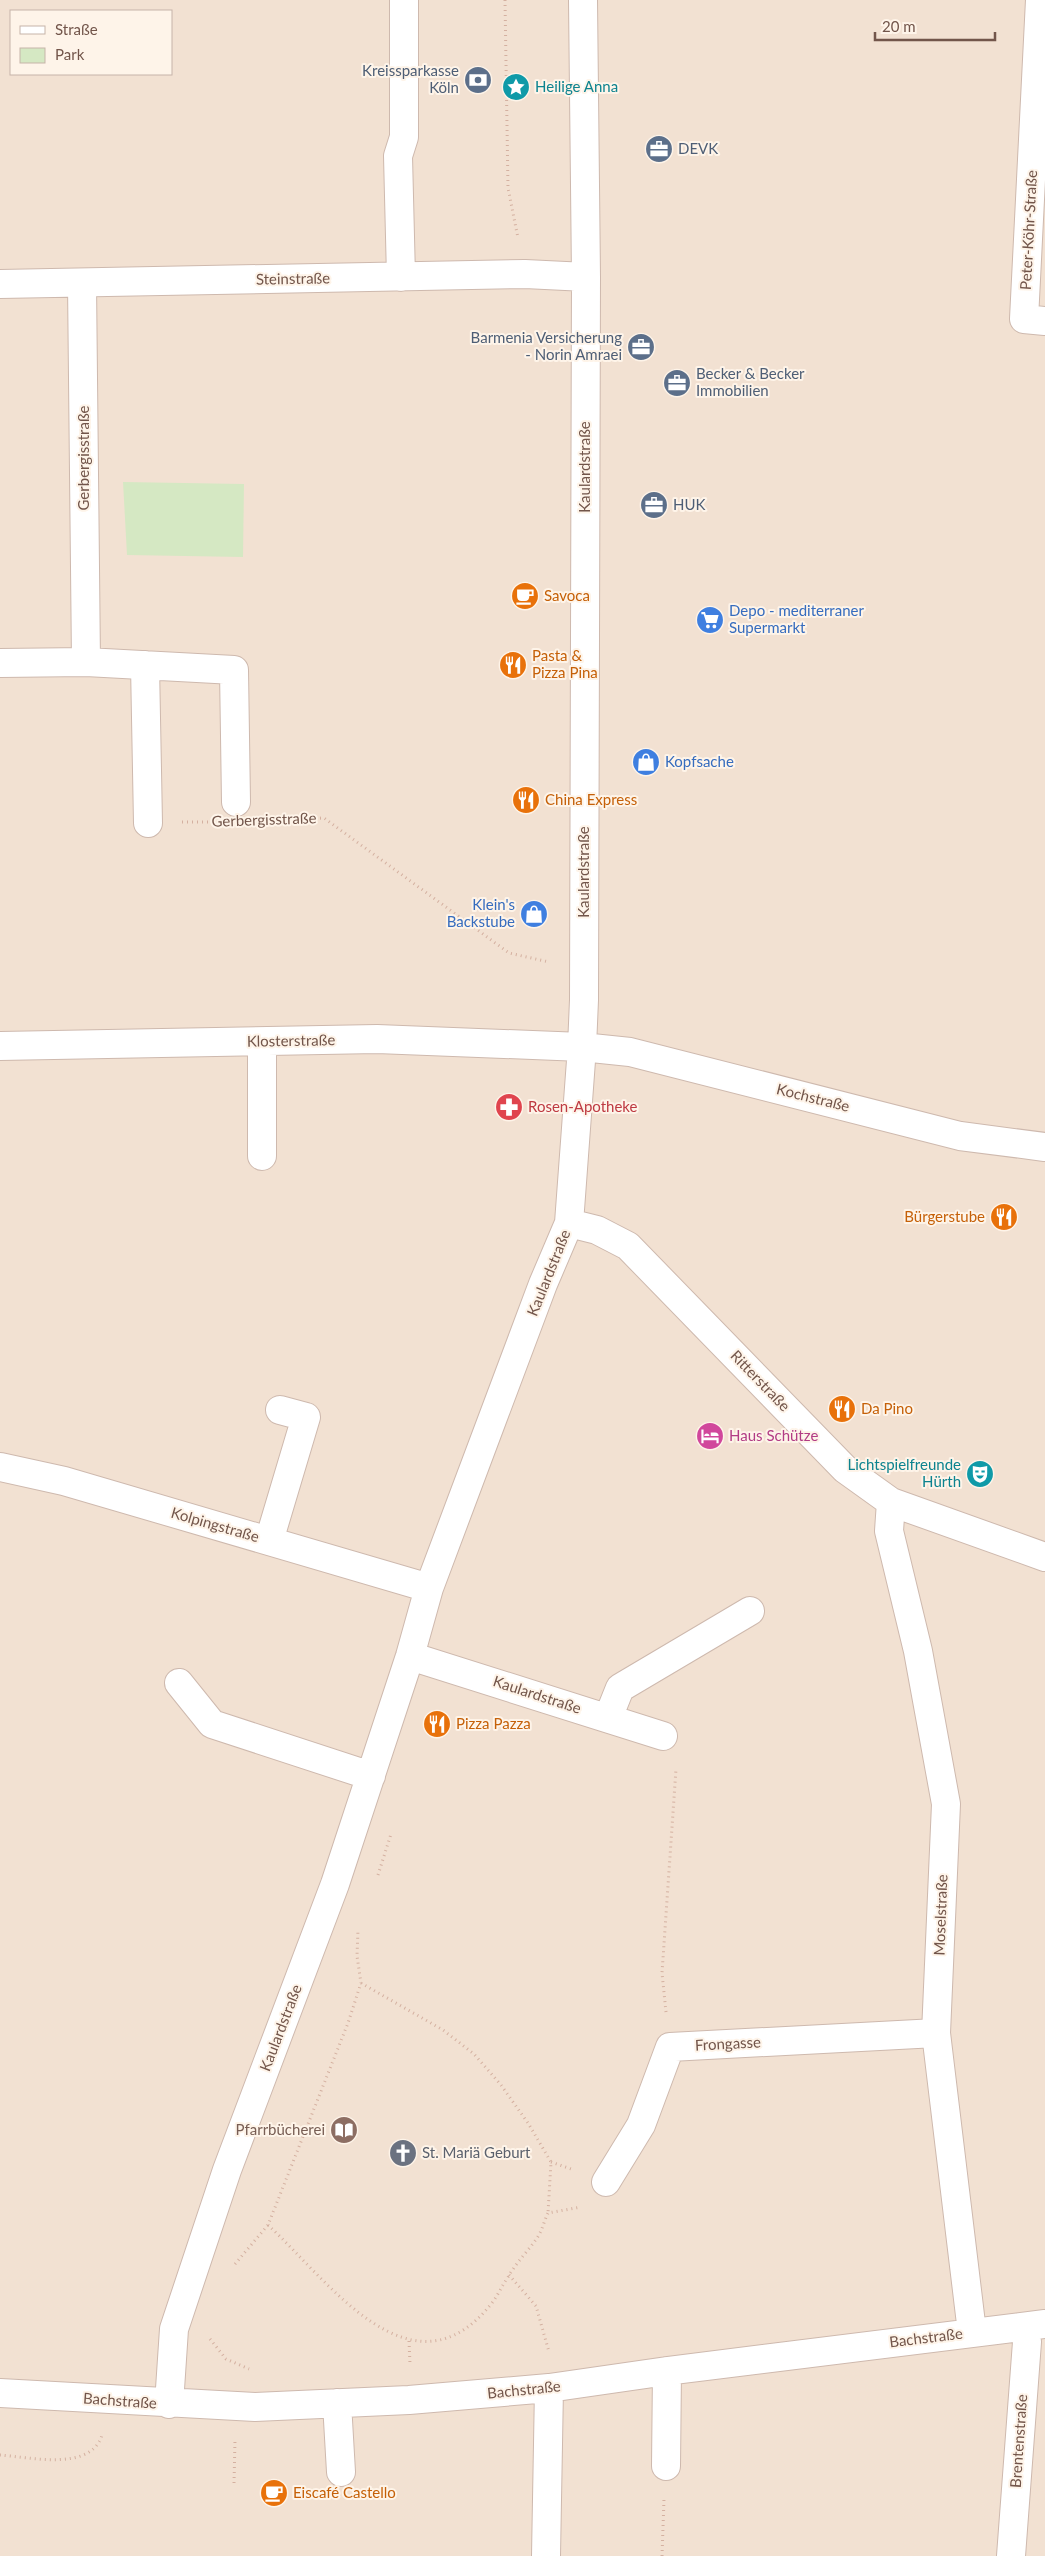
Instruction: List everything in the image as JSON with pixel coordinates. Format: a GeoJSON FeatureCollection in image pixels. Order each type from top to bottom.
{"type":"FeatureCollection","features":[{"type":"Feature","properties":{"kind":"street"},"geometry":{"type":"LineString","coordinates":[[401,277],[398,156],[404,137],[404,0]]}},
{"type":"Feature","properties":{"kind":"street","name":"Kaulardstraße"},"geometry":{"type":"LineString","coordinates":[[170,2404],[174,2329],[228,2170],[335,1884],[410,1656],[429,1588],[543,1284],[569,1223],[582,1047],[584,970],[586,277],[583,0]]}},
{"type":"Feature","properties":{"kind":"street","name":"Peter-Köhr-Straße"},"geometry":{"type":"LineString","coordinates":[[1040,0],[1024,318],[1045,321]]}},
{"type":"Feature","properties":{"kind":"street","name":"Steinstraße"},"geometry":{"type":"LineString","coordinates":[[0,284],[525,274],[586,277]]}},
{"type":"Feature","properties":{"kind":"street","name":"Gerbergisstraße"},"geometry":{"type":"LineString","coordinates":[[82,283],[86,662]]}},
{"type":"Feature","properties":{"kind":"street"},"geometry":{"type":"LineString","coordinates":[[0,663],[86,662],[234,670],[246,811]]}},
{"type":"Feature","properties":{"kind":"street"},"geometry":{"type":"LineString","coordinates":[[148,823],[157,665]]}},
{"type":"Feature","properties":{"kind":"street","name":"Klosterstraße"},"geometry":{"type":"LineString","coordinates":[[0,1046],[377,1039],[582,1047]]}},
{"type":"Feature","properties":{"kind":"street"},"geometry":{"type":"LineString","coordinates":[[262,1042],[262,1156]]}},
{"type":"Feature","properties":{"kind":"street","name":"Kochstraße"},"geometry":{"type":"LineString","coordinates":[[582,1047],[630,1052],[960,1136],[1045,1147]]}},
{"type":"Feature","properties":{"kind":"street","name":"Ritterstraße"},"geometry":{"type":"LineString","coordinates":[[569,1223],[597,1230],[628,1246],[844,1469],[891,1502],[1045,1557]]}},
{"type":"Feature","properties":{"kind":"street"},"geometry":{"type":"LineString","coordinates":[[269,1541],[306,1417],[280,1410]]}},
{"type":"Feature","properties":{"kind":"street","name":"Kolpingstraße"},"geometry":{"type":"LineString","coordinates":[[0,1467],[64,1481],[429,1588]]}},
{"type":"Feature","properties":{"kind":"street","name":"Moselstraße"},"geometry":{"type":"LineString","coordinates":[[891,1502],[889,1531],[918,1652],[946,1804],[936,2033],[972,2332]]}},
{"type":"Feature","properties":{"kind":"street"},"geometry":{"type":"LineString","coordinates":[[608,1718],[620,1688],[750,1611]]}},
{"type":"Feature","properties":{"kind":"street","name":"Kaulardstraße"},"geometry":{"type":"LineString","coordinates":[[410,1656],[664,1736]]}},
{"type":"Feature","properties":{"kind":"street"},"geometry":{"type":"LineString","coordinates":[[179,1683],[212,1724],[371,1776]]}},
{"type":"Feature","properties":{"kind":"street","name":"Frongasse"},"geometry":{"type":"LineString","coordinates":[[670,2047],[936,2033]]}},
{"type":"Feature","properties":{"kind":"street"},"geometry":{"type":"LineString","coordinates":[[606,2182],[641,2125],[670,2047]]}},
{"type":"Feature","properties":{"kind":"street","name":"Bachstraße"},"geometry":{"type":"LineString","coordinates":[[0,2393],[170,2404],[255,2407],[409,2400],[549,2388],[667,2371],[1035,2325]]}},
{"type":"Feature","properties":{"kind":"street","name":"Brentenstraße"},"geometry":{"type":"LineString","coordinates":[[1010,2556],[1027,2342],[1035,2325]]}},
{"type":"Feature","properties":{"kind":"street"},"geometry":{"type":"LineString","coordinates":[[666,2466],[667,2371]]}},
{"type":"Feature","properties":{"kind":"street"},"geometry":{"type":"LineString","coordinates":[[546,2556],[549,2388]]}},
{"type":"Feature","properties":{"kind":"street"},"geometry":{"type":"LineString","coordinates":[[336,2403],[342,2472]]}},
{"type":"Feature","properties":{"kind":"path"},"geometry":{"type":"LineString","coordinates":[[505,0],[508,188],[525,274]]}},
{"type":"Feature","properties":{"kind":"path","name":"Gerbergisstraße"},"geometry":{"type":"LineString","coordinates":[[246,811],[324,818],[509,953],[584,970]]}},
{"type":"Feature","properties":{"kind":"path","name":"Gerbergisstraße"},"geometry":{"type":"LineString","coordinates":[[148,823],[216,821]]}},
{"type":"Feature","properties":{"kind":"path"},"geometry":{"type":"LineString","coordinates":[[664,1736],[673,1741],[678,1748],[662,1972],[670,2047]]}},
{"type":"Feature","properties":{"kind":"path"},"geometry":{"type":"LineString","coordinates":[[376,1879],[388,1845],[390,1826]]}},
{"type":"Feature","properties":{"kind":"path"},"geometry":{"type":"LineString","coordinates":[[232,2267],[268,2225],[348,2023],[362,1983],[357,1956],[357,1933],[359,1926]]}},
{"type":"Feature","properties":{"kind":"path"},"geometry":{"type":"LineString","coordinates":[[268,2225],[322,2280],[349,2303],[395,2336],[409,2342],[431,2342],[449,2339],[465,2329],[493,2302],[509,2275],[538,2237],[548,2214],[551,2162],[528,2123],[501,2086],[474,2054],[443,2030],[362,1983]]}},
{"type":"Feature","properties":{"kind":"path"},"geometry":{"type":"LineString","coordinates":[[548,2214],[580,2208],[606,2182]]}},
{"type":"Feature","properties":{"kind":"path"},"geometry":{"type":"LineString","coordinates":[[509,2275],[536,2306],[549,2352]]}},
{"type":"Feature","properties":{"kind":"path"},"geometry":{"type":"LineString","coordinates":[[409,2342],[410,2364]]}},
{"type":"Feature","properties":{"kind":"path"},"geometry":{"type":"LineString","coordinates":[[0,2456],[67,2460],[80,2458],[92,2451],[100,2439],[104,2426],[102,2400]]}},
{"type":"Feature","properties":{"kind":"path"},"geometry":{"type":"LineString","coordinates":[[234,2483],[235,2436]]}},
{"type":"Feature","properties":{"kind":"path"},"geometry":{"type":"LineString","coordinates":[[662,2556],[666,2466]]}},
{"type":"Feature","properties":{"kind":"shaded area"},"geometry":{"type":"Polygon","coordinates":[[[0,0],[1045,0],[1045,2556],[0,2556],[0,0]]]}},
{"type":"Feature","properties":{"kind":"green space"},"geometry":{"type":"Polygon","coordinates":[[[123,482],[244,484],[243,557],[127,555],[123,482]]]}},
{"type":"Feature","properties":{"kind":"place","name":"Kreissparkasse Köln"},"geometry":{"type":"Point","coordinates":[478,80]}},
{"type":"Feature","properties":{"kind":"place","name":"Heilige Anna"},"geometry":{"type":"Point","coordinates":[516,87]}},
{"type":"Feature","properties":{"kind":"place","name":"DEVK"},"geometry":{"type":"Point","coordinates":[659,149]}},
{"type":"Feature","properties":{"kind":"place","name":"Barmenia Versicherung - Norin Amraei"},"geometry":{"type":"Point","coordinates":[641,347]}},
{"type":"Feature","properties":{"kind":"place","name":"Becker & Becker Immobilien"},"geometry":{"type":"Point","coordinates":[677,383]}},
{"type":"Feature","properties":{"kind":"place","name":"HUK"},"geometry":{"type":"Point","coordinates":[654,505]}},
{"type":"Feature","properties":{"kind":"place","name":"Savoca"},"geometry":{"type":"Point","coordinates":[525,596]}},
{"type":"Feature","properties":{"kind":"place","name":"Depo - mediterraner Supermarkt"},"geometry":{"type":"Point","coordinates":[710,620]}},
{"type":"Feature","properties":{"kind":"place","name":"Pasta & Pizza Pina"},"geometry":{"type":"Point","coordinates":[513,665]}},
{"type":"Feature","properties":{"kind":"place","name":"Kopfsache"},"geometry":{"type":"Point","coordinates":[646,762]}},
{"type":"Feature","properties":{"kind":"place","name":"China Express"},"geometry":{"type":"Point","coordinates":[526,800]}},
{"type":"Feature","properties":{"kind":"place","name":"Klein's Backstube"},"geometry":{"type":"Point","coordinates":[534,914]}},
{"type":"Feature","properties":{"kind":"place","name":"Rosen-Apotheke"},"geometry":{"type":"Point","coordinates":[509,1107]}},
{"type":"Feature","properties":{"kind":"place","name":"Bürgerstube"},"geometry":{"type":"Point","coordinates":[1004,1217]}},
{"type":"Feature","properties":{"kind":"place","name":"Da Pino"},"geometry":{"type":"Point","coordinates":[842,1409]}},
{"type":"Feature","properties":{"kind":"place","name":"Haus Schütze"},"geometry":{"type":"Point","coordinates":[710,1436]}},
{"type":"Feature","properties":{"kind":"place","name":"Lichtspielfreunde Hürth"},"geometry":{"type":"Point","coordinates":[980,1474]}},
{"type":"Feature","properties":{"kind":"place","name":"Pizza Pazza"},"geometry":{"type":"Point","coordinates":[437,1724]}},
{"type":"Feature","properties":{"kind":"place","name":"Pfarrbücherei"},"geometry":{"type":"Point","coordinates":[344,2130]}},
{"type":"Feature","properties":{"kind":"place","name":"St. Mariä Geburt"},"geometry":{"type":"Point","coordinates":[403,2153]}},
{"type":"Feature","properties":{"kind":"place","name":"Eiscafé Castello"},"geometry":{"type":"Point","coordinates":[274,2493]}}]}
